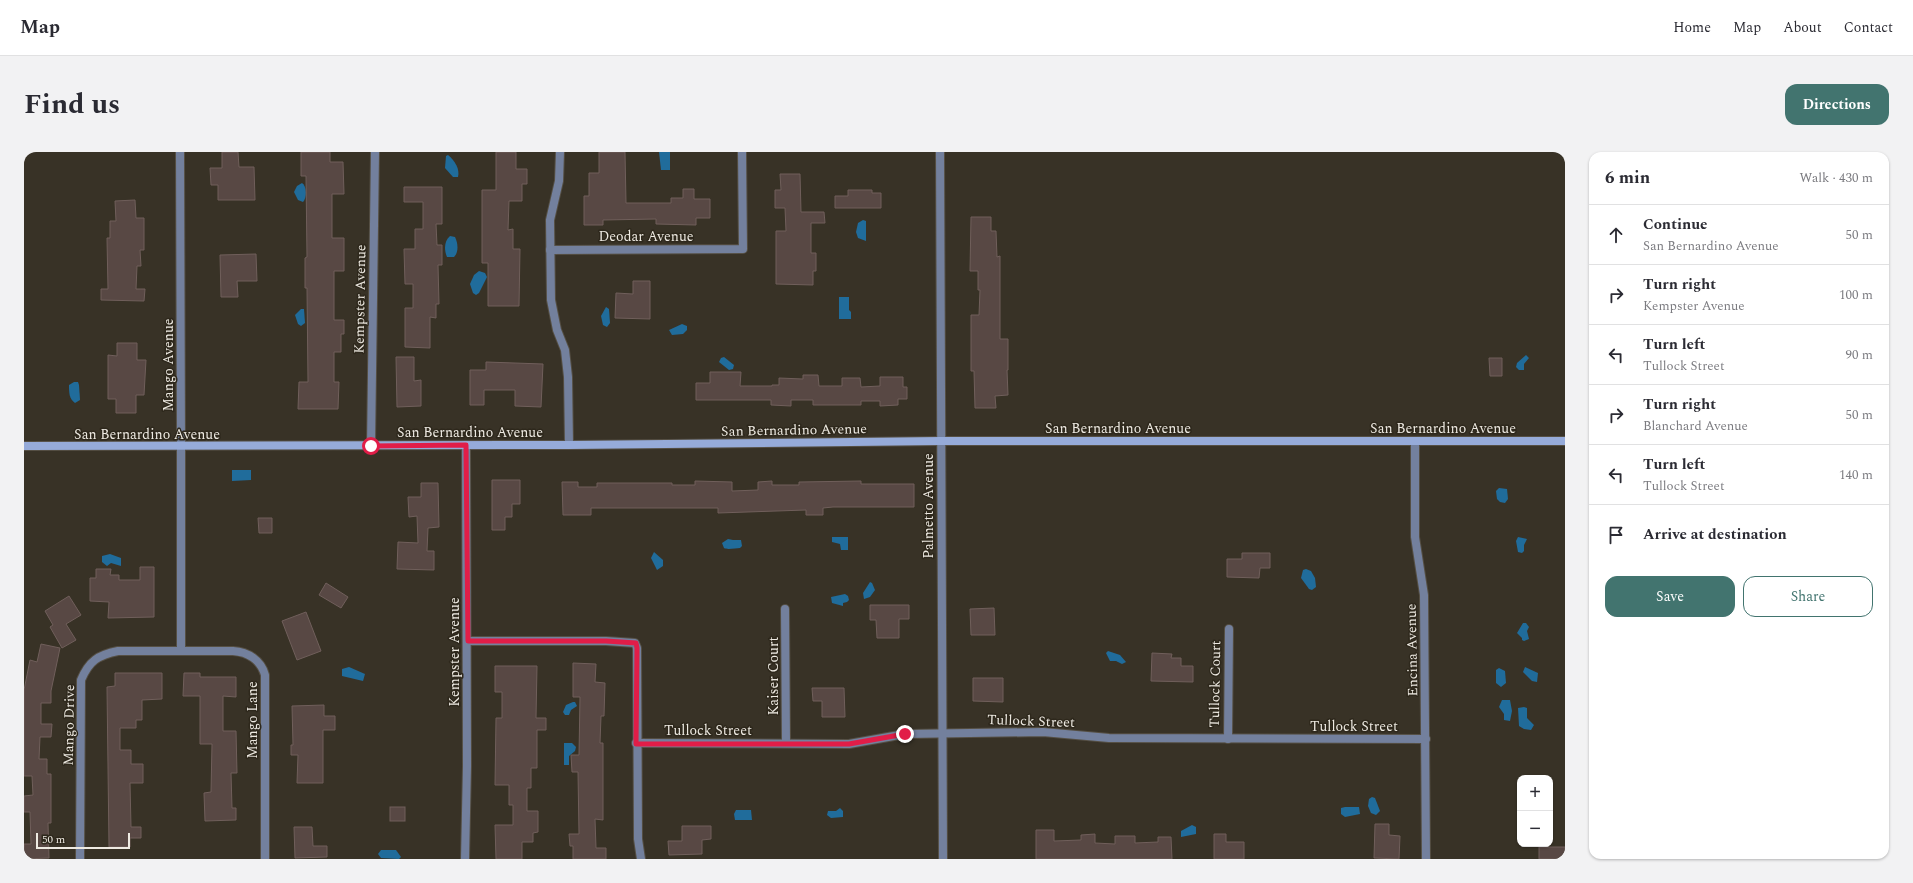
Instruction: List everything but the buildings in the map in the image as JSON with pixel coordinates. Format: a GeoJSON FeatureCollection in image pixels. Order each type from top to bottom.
{"type":"FeatureCollection","features":[{"type":"Feature","properties":{"kind":"main road","name":"San Bernardino Avenue"},"geometry":{"type":"LineString","coordinates":[[24,446],[181,447],[569,445],[941,441],[1565,441]]}},
{"type":"Feature","properties":{"kind":"street","name":"Mango Avenue"},"geometry":{"type":"LineString","coordinates":[[180,152],[181,651]]}},
{"type":"Feature","properties":{"kind":"street","name":"Kempster Avenue"},"geometry":{"type":"LineString","coordinates":[[371,446],[375,152]]}},
{"type":"Feature","properties":{"kind":"street"},"geometry":{"type":"LineString","coordinates":[[560,152],[559,181],[550,220],[550,300],[557,330],[565,350],[568,377],[569,445]]}},
{"type":"Feature","properties":{"kind":"street","name":"Deodar Avenue"},"geometry":{"type":"LineString","coordinates":[[550,250],[743,249],[742,152]]}},
{"type":"Feature","properties":{"kind":"street","name":"Palmetto Avenue"},"geometry":{"type":"LineString","coordinates":[[940,152],[943,859]]}},
{"type":"Feature","properties":{"kind":"street","name":"Encina Avenue"},"geometry":{"type":"LineString","coordinates":[[1415,441],[1415,537],[1425,603],[1426,859]]}},
{"type":"Feature","properties":{"kind":"street","name":"Kempster Avenue"},"geometry":{"type":"LineString","coordinates":[[465,859],[468,641],[466,445]]}},
{"type":"Feature","properties":{"kind":"street","name":"Kaiser Court"},"geometry":{"type":"LineString","coordinates":[[785,608],[786,743]]}},
{"type":"Feature","properties":{"kind":"street","name":"Tullock Court"},"geometry":{"type":"LineString","coordinates":[[1228,739],[1229,629]]}},
{"type":"Feature","properties":{"kind":"street"},"geometry":{"type":"LineString","coordinates":[[468,641],[606,641],[636,643],[638,839],[641,859]]}},
{"type":"Feature","properties":{"kind":"street","name":"Mango Drive"},"geometry":{"type":"LineString","coordinates":[[80,859],[81,680],[91,662],[105,654],[118,651],[181,651]]}},
{"type":"Feature","properties":{"kind":"street","name":"Mango Lane"},"geometry":{"type":"LineString","coordinates":[[181,651],[240,652],[256,660],[264,670],[265,859]]}},
{"type":"Feature","properties":{"kind":"street","name":"Tullock Street"},"geometry":{"type":"LineString","coordinates":[[636,744],[849,744],[892,735],[1043,732],[1109,738],[1426,739]]}},
{"type":"Feature","properties":{"kind":"water"},"geometry":{"type":"Polygon","coordinates":[[[659,152],[670,152],[670,170],[661,170],[659,152]]]}},
{"type":"Feature","properties":{"kind":"water"},"geometry":{"type":"Polygon","coordinates":[[[448,155],[456,165],[458,177],[453,177],[445,168],[446,156],[448,155]]]}},
{"type":"Feature","properties":{"kind":"water"},"geometry":{"type":"Polygon","coordinates":[[[302,183],[306,192],[303,202],[298,200],[294,192],[297,186],[302,183]]]}},
{"type":"Feature","properties":{"kind":"water"},"geometry":{"type":"Polygon","coordinates":[[[863,220],[866,221],[866,241],[858,238],[856,232],[858,223],[863,220]]]}},
{"type":"Feature","properties":{"kind":"water"},"geometry":{"type":"Polygon","coordinates":[[[450,236],[455,237],[458,247],[454,257],[447,257],[445,251],[446,243],[450,236]]]}},
{"type":"Feature","properties":{"kind":"water"},"geometry":{"type":"Polygon","coordinates":[[[479,271],[485,273],[487,277],[479,293],[476,295],[473,293],[470,284],[474,275],[479,271]]]}},
{"type":"Feature","properties":{"kind":"water"},"geometry":{"type":"Polygon","coordinates":[[[839,297],[849,297],[851,319],[839,319],[839,297]]]}},
{"type":"Feature","properties":{"kind":"water"},"geometry":{"type":"Polygon","coordinates":[[[606,307],[609,309],[610,323],[607,327],[603,325],[601,316],[606,307]]]}},
{"type":"Feature","properties":{"kind":"water"},"geometry":{"type":"Polygon","coordinates":[[[301,309],[304,309],[305,323],[301,326],[298,324],[295,315],[301,309]]]}},
{"type":"Feature","properties":{"kind":"water"},"geometry":{"type":"Polygon","coordinates":[[[682,324],[687,326],[687,330],[683,334],[672,335],[669,330],[682,324]]]}},
{"type":"Feature","properties":{"kind":"water"},"geometry":{"type":"Polygon","coordinates":[[[1526,355],[1529,358],[1524,364],[1524,370],[1519,370],[1516,367],[1517,363],[1526,355]]]}},
{"type":"Feature","properties":{"kind":"water"},"geometry":{"type":"Polygon","coordinates":[[[724,357],[734,365],[733,369],[729,370],[719,362],[721,358],[724,357]]]}},
{"type":"Feature","properties":{"kind":"water"},"geometry":{"type":"Polygon","coordinates":[[[74,382],[78,382],[79,385],[80,400],[75,403],[70,397],[69,390],[69,385],[74,382]]]}},
{"type":"Feature","properties":{"kind":"water"},"geometry":{"type":"Polygon","coordinates":[[[232,470],[251,470],[251,480],[232,481],[232,470]]]}},
{"type":"Feature","properties":{"kind":"water"},"geometry":{"type":"Polygon","coordinates":[[[1499,488],[1507,489],[1508,499],[1505,503],[1500,502],[1497,499],[1496,491],[1499,488]]]}},
{"type":"Feature","properties":{"kind":"water"},"geometry":{"type":"Polygon","coordinates":[[[832,537],[848,537],[848,550],[841,550],[840,544],[832,542],[832,537]]]}},
{"type":"Feature","properties":{"kind":"water"},"geometry":{"type":"Polygon","coordinates":[[[1518,537],[1527,539],[1524,545],[1524,551],[1522,553],[1518,552],[1516,541],[1518,537]]]}},
{"type":"Feature","properties":{"kind":"water"},"geometry":{"type":"Polygon","coordinates":[[[728,539],[741,540],[742,546],[740,548],[725,549],[722,543],[728,539]]]}},
{"type":"Feature","properties":{"kind":"water"},"geometry":{"type":"Polygon","coordinates":[[[654,552],[663,560],[663,566],[657,570],[651,558],[654,552]]]}},
{"type":"Feature","properties":{"kind":"water"},"geometry":{"type":"Polygon","coordinates":[[[110,554],[121,558],[121,566],[111,563],[107,566],[102,562],[102,556],[110,554]]]}},
{"type":"Feature","properties":{"kind":"water"},"geometry":{"type":"Polygon","coordinates":[[[1306,569],[1311,571],[1315,578],[1316,587],[1312,590],[1309,589],[1301,578],[1303,570],[1306,569]]]}},
{"type":"Feature","properties":{"kind":"water"},"geometry":{"type":"Polygon","coordinates":[[[870,582],[875,590],[870,597],[864,599],[863,593],[870,582]]]}},
{"type":"Feature","properties":{"kind":"water"},"geometry":{"type":"Polygon","coordinates":[[[845,594],[848,596],[849,600],[843,603],[843,606],[832,603],[831,597],[845,594]]]}},
{"type":"Feature","properties":{"kind":"water"},"geometry":{"type":"Polygon","coordinates":[[[1523,623],[1526,623],[1529,627],[1527,631],[1529,639],[1524,641],[1517,633],[1523,623]]]}},
{"type":"Feature","properties":{"kind":"water"},"geometry":{"type":"Polygon","coordinates":[[[1108,651],[1120,655],[1126,662],[1122,664],[1116,661],[1110,661],[1106,653],[1108,651]]]}},
{"type":"Feature","properties":{"kind":"water"},"geometry":{"type":"Polygon","coordinates":[[[349,667],[365,674],[363,681],[342,676],[342,669],[349,667]]]}},
{"type":"Feature","properties":{"kind":"water"},"geometry":{"type":"Polygon","coordinates":[[[1525,667],[1538,673],[1537,682],[1532,681],[1523,672],[1525,667]]]}},
{"type":"Feature","properties":{"kind":"water"},"geometry":{"type":"Polygon","coordinates":[[[1499,668],[1505,671],[1506,683],[1501,687],[1496,683],[1496,670],[1499,668]]]}},
{"type":"Feature","properties":{"kind":"water"},"geometry":{"type":"Polygon","coordinates":[[[1502,700],[1510,700],[1512,711],[1510,721],[1504,720],[1504,714],[1499,707],[1502,700]]]}},
{"type":"Feature","properties":{"kind":"water"},"geometry":{"type":"Polygon","coordinates":[[[575,702],[577,706],[571,710],[569,715],[565,715],[563,712],[566,705],[575,702]]]}},
{"type":"Feature","properties":{"kind":"water"},"geometry":{"type":"Polygon","coordinates":[[[1518,708],[1527,708],[1527,718],[1534,725],[1531,730],[1524,729],[1519,726],[1518,708]]]}},
{"type":"Feature","properties":{"kind":"water"},"geometry":{"type":"Polygon","coordinates":[[[564,743],[572,743],[576,747],[575,751],[569,756],[569,765],[564,765],[564,743]]]}},
{"type":"Feature","properties":{"kind":"water"},"geometry":{"type":"Polygon","coordinates":[[[1372,797],[1375,798],[1380,811],[1376,815],[1371,813],[1368,806],[1369,799],[1372,797]]]}},
{"type":"Feature","properties":{"kind":"water"},"geometry":{"type":"Polygon","coordinates":[[[1359,807],[1360,814],[1345,817],[1341,814],[1341,808],[1359,807]]]}},
{"type":"Feature","properties":{"kind":"water"},"geometry":{"type":"Polygon","coordinates":[[[840,808],[843,811],[843,817],[831,818],[827,815],[828,811],[836,811],[840,808]]]}},
{"type":"Feature","properties":{"kind":"water"},"geometry":{"type":"Polygon","coordinates":[[[736,810],[751,810],[752,820],[735,820],[734,814],[736,810]]]}},
{"type":"Feature","properties":{"kind":"water"},"geometry":{"type":"Polygon","coordinates":[[[1192,825],[1196,827],[1196,834],[1181,837],[1181,831],[1192,825]]]}},
{"type":"Feature","properties":{"kind":"water"},"geometry":{"type":"Polygon","coordinates":[[[381,850],[396,850],[401,857],[399,859],[381,858],[378,854],[381,850]]]}},
{"type":"Feature","properties":{"kind":"route"},"geometry":{"type":"LineString","coordinates":[[371,446],[466,445],[468,641],[632,641],[636,643],[636,744],[849,744],[870,741],[892,735],[905,734]]}}]}
